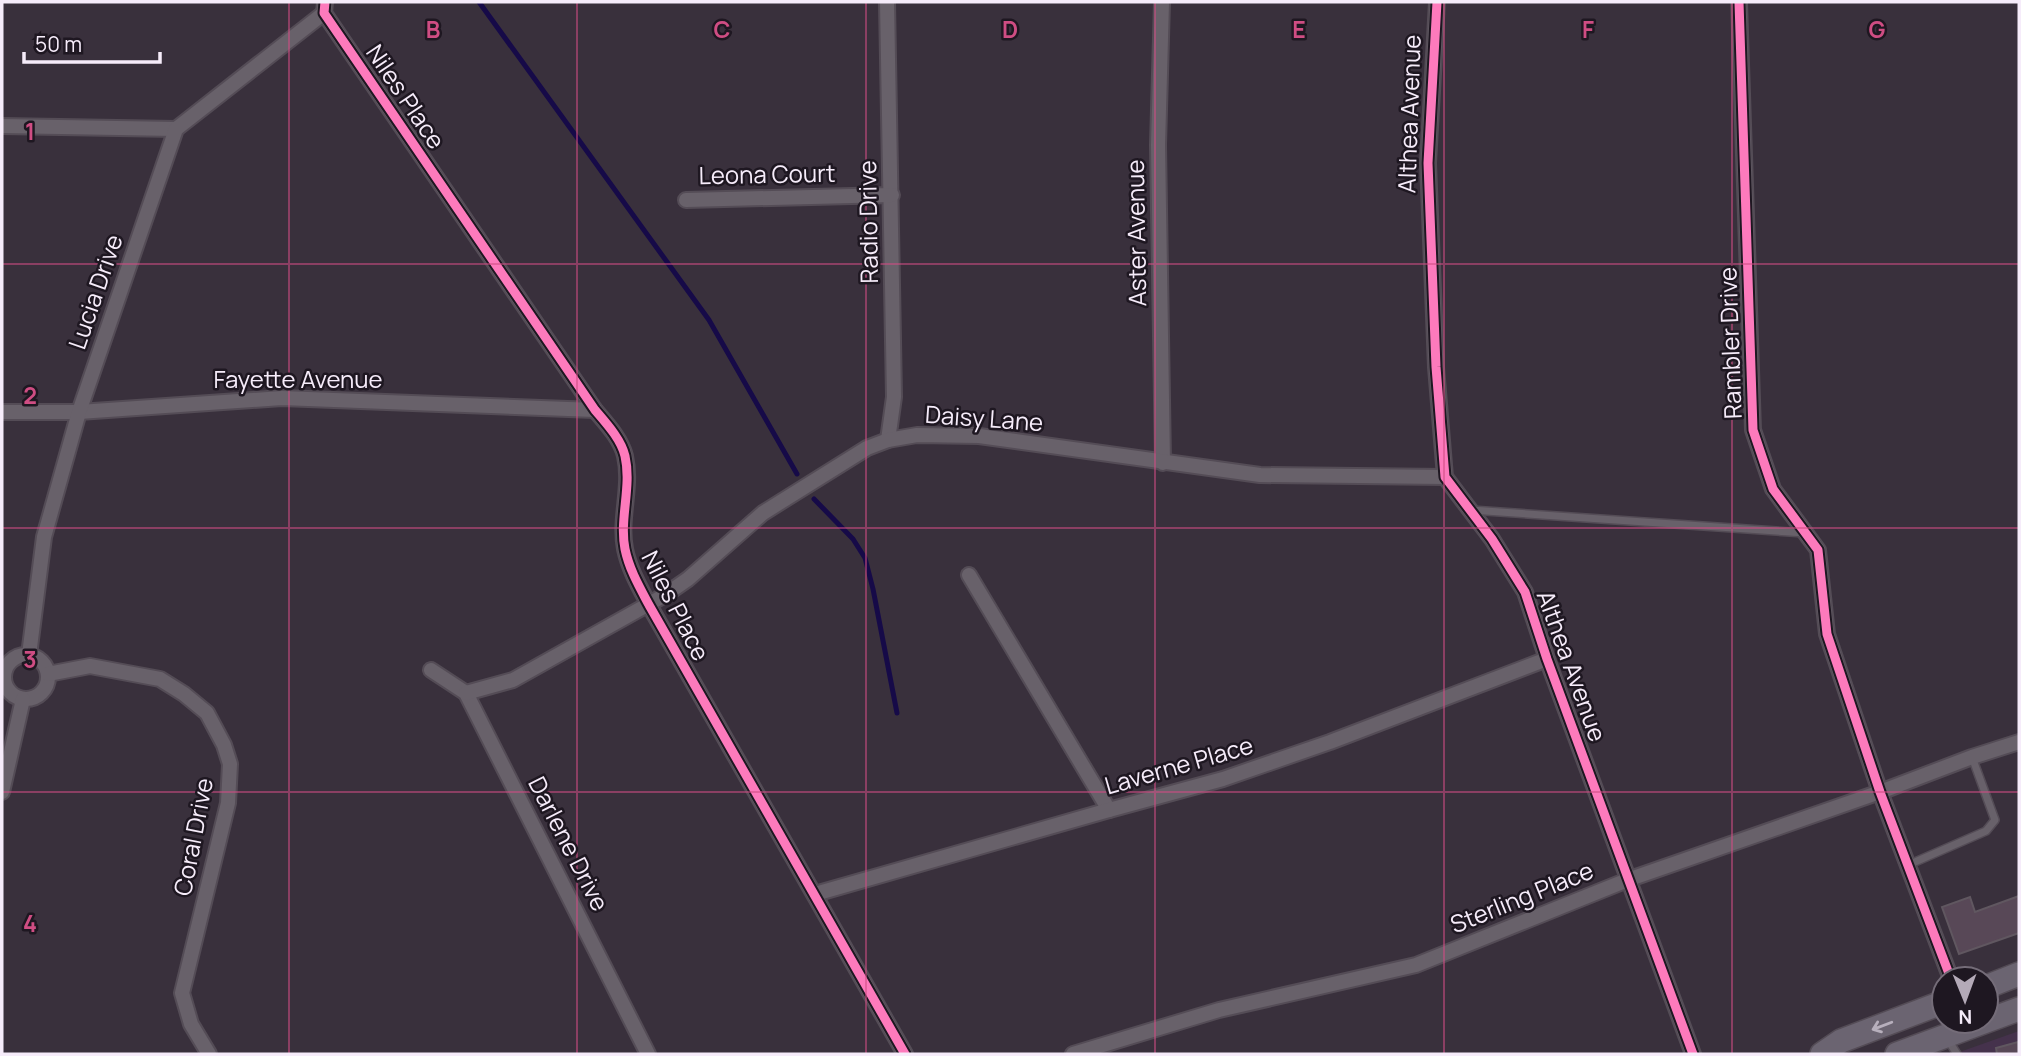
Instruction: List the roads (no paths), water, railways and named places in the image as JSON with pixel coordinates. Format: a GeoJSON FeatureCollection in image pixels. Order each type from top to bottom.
{"type":"FeatureCollection","features":[{"type":"Feature","properties":{"kind":"main road"},"geometry":{"type":"LineString","coordinates":[[2000,981],[2019,974]]}},
{"type":"Feature","properties":{"kind":"main road"},"geometry":{"type":"LineString","coordinates":[[1822,1054],[1841,1041],[1930,1007]]}},
{"type":"Feature","properties":{"kind":"main road"},"geometry":{"type":"LineString","coordinates":[[1897,1054],[1952,1045],[2019,1009]]}},
{"type":"Feature","properties":{"kind":"street","name":"Radio Drive"},"geometry":{"type":"LineString","coordinates":[[887,2],[894,397],[888,440]]}},
{"type":"Feature","properties":{"kind":"street","name":"Aster Avenue"},"geometry":{"type":"LineString","coordinates":[[1162,2],[1158,145],[1163,463]]}},
{"type":"Feature","properties":{"kind":"street","name":"Althea Avenue"},"geometry":{"type":"LineString","coordinates":[[1437,2],[1428,163],[1436,367],[1445,477],[1492,539],[1525,592],[1547,659],[1693,1054]]}},
{"type":"Feature","properties":{"kind":"street","name":"Rambler Drive"},"geometry":{"type":"LineString","coordinates":[[1739,2],[1753,430],[1773,489],[1818,550],[1827,634],[1880,792],[1946,965]]}},
{"type":"Feature","properties":{"kind":"street"},"geometry":{"type":"LineString","coordinates":[[2,126],[176,129],[324,7]]}},
{"type":"Feature","properties":{"kind":"street","name":"Niles Place"},"geometry":{"type":"LineString","coordinates":[[324,7],[595,410],[616,437],[625,455],[625,550],[634,574],[649,605],[905,1054]]}},
{"type":"Feature","properties":{"kind":"street","name":"Lucia Drive"},"geometry":{"type":"LineString","coordinates":[[29,655],[44,537],[79,412],[176,129]]}},
{"type":"Feature","properties":{"kind":"street","name":"Leona Court"},"geometry":{"type":"LineString","coordinates":[[686,200],[892,195]]}},
{"type":"Feature","properties":{"kind":"street","name":"Fayette Avenue"},"geometry":{"type":"LineString","coordinates":[[2,412],[79,412],[282,398],[595,410]]}},
{"type":"Feature","properties":{"kind":"street","name":"Daisy Lane"},"geometry":{"type":"LineString","coordinates":[[466,693],[513,680],[649,605],[688,579],[763,513],[867,449],[888,440],[917,435],[979,436],[1260,475],[1445,477]]}},
{"type":"Feature","properties":{"kind":"street"},"geometry":{"type":"LineString","coordinates":[[969,575],[1109,810]]}},
{"type":"Feature","properties":{"kind":"street"},"geometry":{"type":"LineString","coordinates":[[29,655],[44,664],[48,674],[47,684],[44,691],[31,699],[23,699],[9,693],[3,671],[12,659],[29,655]]}},
{"type":"Feature","properties":{"kind":"street","name":"Laverne Place"},"geometry":{"type":"LineString","coordinates":[[815,894],[1223,779],[1275,762],[1547,659]]}},
{"type":"Feature","properties":{"kind":"street","name":"Coral Drive"},"geometry":{"type":"LineString","coordinates":[[48,674],[90,666],[160,678],[207,713],[224,746],[230,764],[228,803],[181,993],[191,1024],[209,1054]]}},
{"type":"Feature","properties":{"kind":"street","name":"Darlene Drive"},"geometry":{"type":"LineString","coordinates":[[431,670],[466,693],[648,1054]]}},
{"type":"Feature","properties":{"kind":"street"},"geometry":{"type":"LineString","coordinates":[[2,792],[23,699]]}},
{"type":"Feature","properties":{"kind":"street","name":"Sterling Place"},"geometry":{"type":"LineString","coordinates":[[1073,1054],[1219,1010],[1416,965],[1630,879],[2019,742]]}},
{"type":"Feature","properties":{"kind":"lane"},"geometry":{"type":"LineString","coordinates":[[1470,510],[1805,533]]}},
{"type":"Feature","properties":{"kind":"lane"},"geometry":{"type":"LineString","coordinates":[[1907,865],[1986,831],[1995,820],[1972,757]]}},
{"type":"Feature","properties":{"kind":"waterway"},"geometry":{"type":"LineString","coordinates":[[479,2],[709,320],[797,474]]}},
{"type":"Feature","properties":{"kind":"waterway"},"geometry":{"type":"LineString","coordinates":[[814,499],[853,539],[865,558],[897,713]]}}]}
